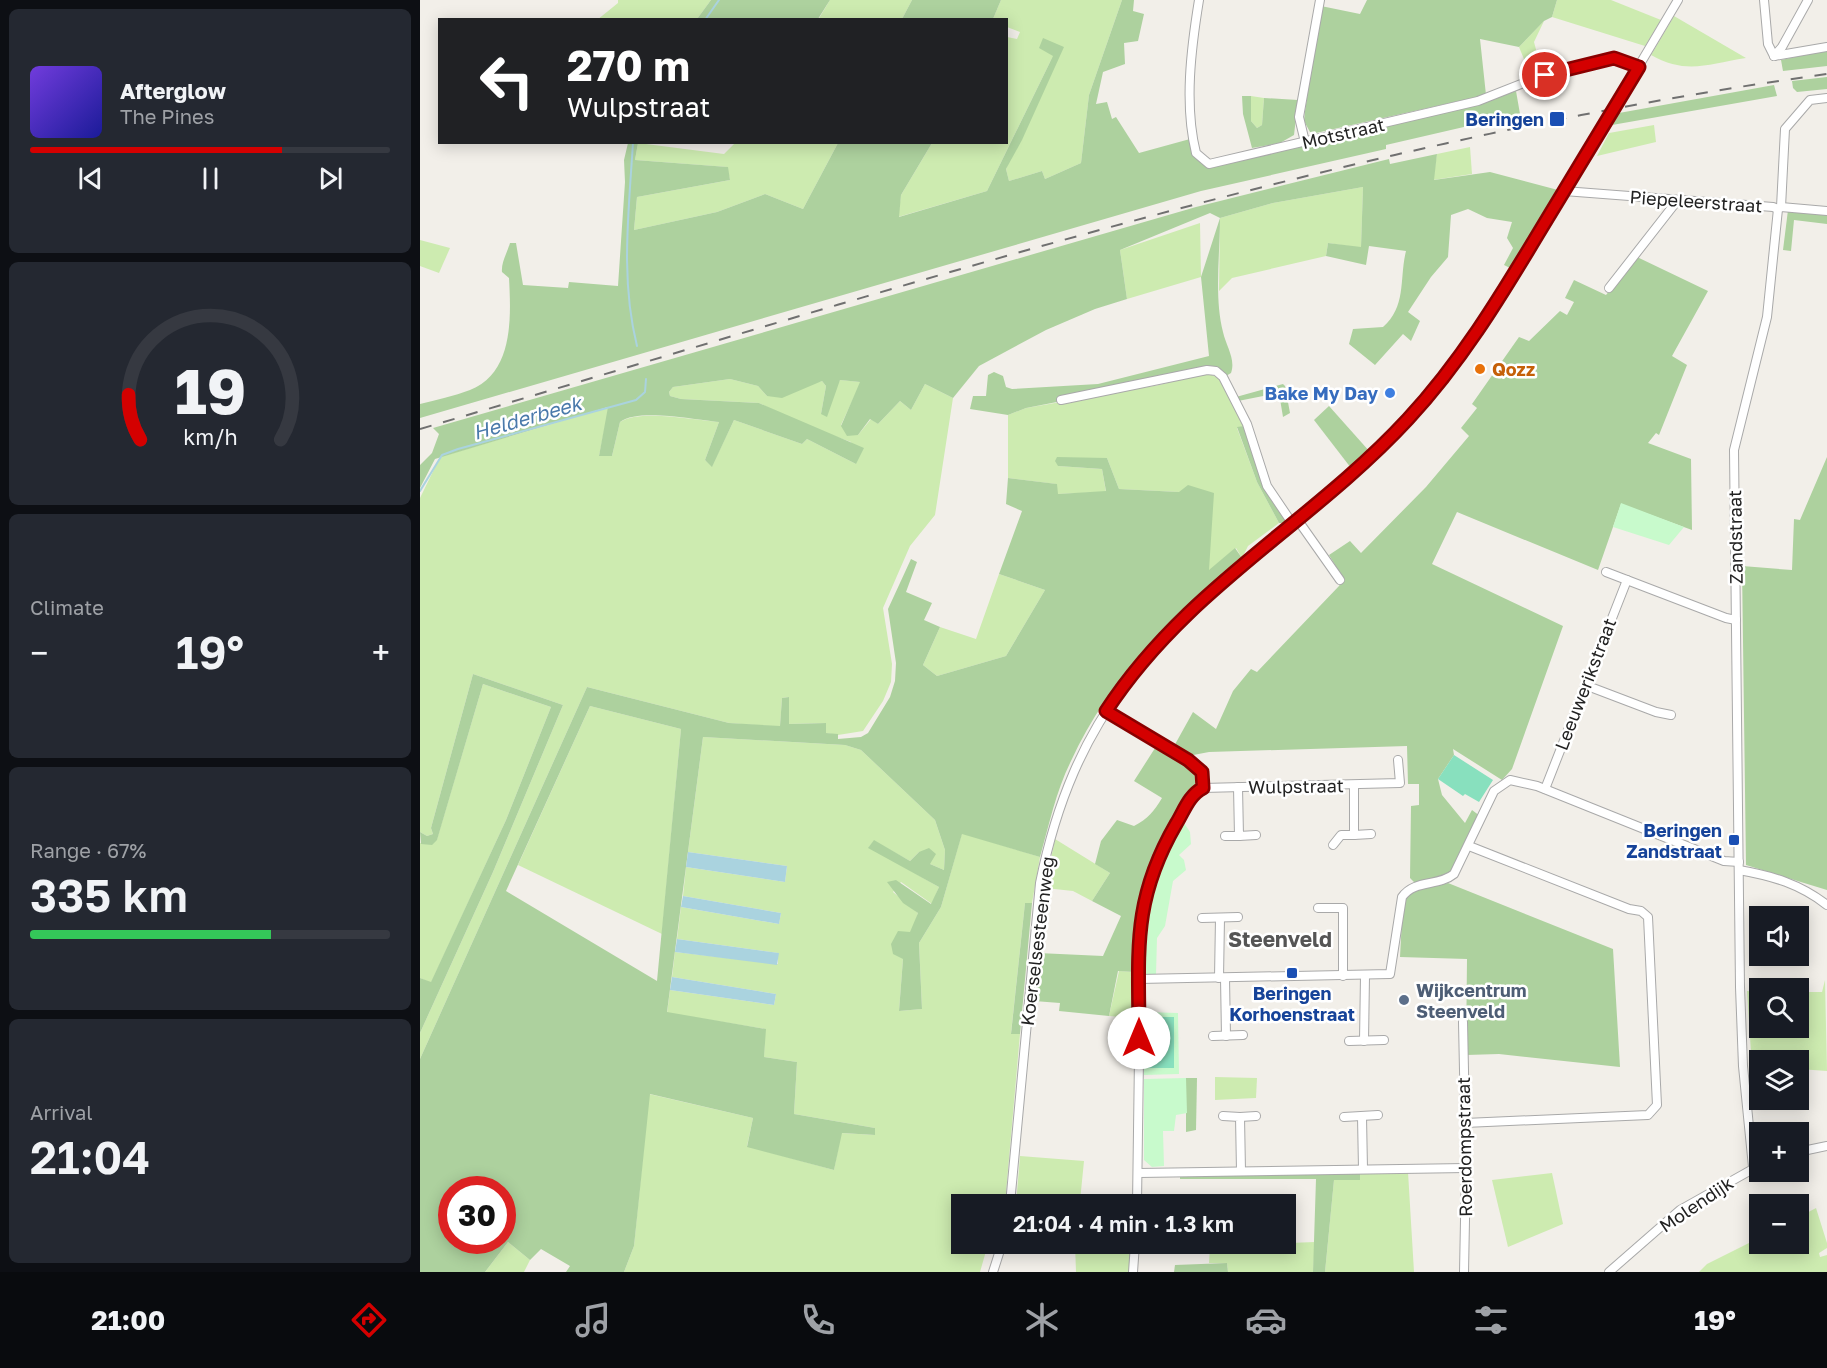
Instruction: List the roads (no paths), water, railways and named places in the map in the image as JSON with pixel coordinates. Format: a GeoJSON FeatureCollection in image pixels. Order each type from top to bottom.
{"type":"FeatureCollection","features":[{"type":"Feature","properties":{"kind":"street","name":"Motstraat"},"geometry":{"type":"LineString","coordinates":[[1199,0],[1192,58],[1190,116],[1197,153],[1209,164],[1478,101],[1555,71],[1584,64],[1614,58],[1639,67]]}},
{"type":"Feature","properties":{"kind":"street"},"geometry":{"type":"LineString","coordinates":[[1305,142],[1299,117],[1320,0]]}},
{"type":"Feature","properties":{"kind":"street","name":"Koerselsesteenweg"},"geometry":{"type":"LineString","coordinates":[[1011,1194],[1042,873],[1048,844],[1074,768],[1130,674],[1173,625],[1378,450],[1440,383],[1489,317],[1678,0]]}},
{"type":"Feature","properties":{"kind":"street"},"geometry":{"type":"LineString","coordinates":[[1764,0],[1768,44],[1774,56]]}},
{"type":"Feature","properties":{"kind":"street"},"geometry":{"type":"LineString","coordinates":[[1774,56],[1782,47],[1808,0]]}},
{"type":"Feature","properties":{"kind":"street"},"geometry":{"type":"LineString","coordinates":[[1774,56],[1827,47]]}},
{"type":"Feature","properties":{"kind":"street","name":"Zandstraat"},"geometry":{"type":"LineString","coordinates":[[1751,1122],[1743,1055],[1734,450],[1764,337],[1779,208],[1785,129],[1810,100],[1827,98]]}},
{"type":"Feature","properties":{"kind":"street","name":"Piepeleerstraat"},"geometry":{"type":"LineString","coordinates":[[1564,190],[1677,201],[1827,211]]}},
{"type":"Feature","properties":{"kind":"street"},"geometry":{"type":"LineString","coordinates":[[1609,288],[1677,201]]}},
{"type":"Feature","properties":{"kind":"street"},"geometry":{"type":"LineString","coordinates":[[1061,400],[1207,370],[1216,371],[1223,377],[1246,424],[1267,486],[1340,580]]}},
{"type":"Feature","properties":{"kind":"street"},"geometry":{"type":"LineString","coordinates":[[1606,572],[1736,620]]}},
{"type":"Feature","properties":{"kind":"street","name":"Leeuwerikstraat"},"geometry":{"type":"LineString","coordinates":[[1545,789],[1627,580]]}},
{"type":"Feature","properties":{"kind":"street"},"geometry":{"type":"LineString","coordinates":[[1585,685],[1656,712],[1671,715]]}},
{"type":"Feature","properties":{"kind":"street"},"geometry":{"type":"LineString","coordinates":[[1106,711],[1188,760],[1202,772],[1203,788],[1192,796],[1157,857],[1141,911],[1138,1194]]}},
{"type":"Feature","properties":{"kind":"street","name":"Wulpstraat"},"geometry":{"type":"LineString","coordinates":[[1203,788],[1400,783],[1398,760]]}},
{"type":"Feature","properties":{"kind":"street"},"geometry":{"type":"LineString","coordinates":[[1139,979],[1390,974],[1402,897],[1415,886],[1448,879],[1460,866],[1498,785],[1516,780],[1545,789],[1724,861],[1799,886],[1827,905]]}},
{"type":"Feature","properties":{"kind":"street","name":"Wulpstraat"},"geometry":{"type":"LineString","coordinates":[[1354,785],[1354,835]]}},
{"type":"Feature","properties":{"kind":"street","name":"Wulpstraat"},"geometry":{"type":"LineString","coordinates":[[1238,787],[1239,836]]}},
{"type":"Feature","properties":{"kind":"street"},"geometry":{"type":"LineString","coordinates":[[1334,845],[1341,835],[1371,834]]}},
{"type":"Feature","properties":{"kind":"street"},"geometry":{"type":"LineString","coordinates":[[1225,836],[1257,835]]}},
{"type":"Feature","properties":{"kind":"street"},"geometry":{"type":"LineString","coordinates":[[1465,1123],[1648,1115],[1657,1106],[1647,916],[1641,911],[1629,909],[1469,846]]}},
{"type":"Feature","properties":{"kind":"street"},"geometry":{"type":"LineString","coordinates":[[1318,909],[1343,908],[1343,976]]}},
{"type":"Feature","properties":{"kind":"street"},"geometry":{"type":"LineString","coordinates":[[1202,918],[1238,917]]}},
{"type":"Feature","properties":{"kind":"street"},"geometry":{"type":"LineString","coordinates":[[1220,918],[1226,1036]]}},
{"type":"Feature","properties":{"kind":"street"},"geometry":{"type":"LineString","coordinates":[[1364,1041],[1365,976]]}},
{"type":"Feature","properties":{"kind":"street","name":"Roerdompstraat"},"geometry":{"type":"LineString","coordinates":[[1463,1022],[1466,1168],[1464,1272]]}},
{"type":"Feature","properties":{"kind":"street"},"geometry":{"type":"LineString","coordinates":[[1214,1036],[1243,1035]]}},
{"type":"Feature","properties":{"kind":"street"},"geometry":{"type":"LineString","coordinates":[[1349,1041],[1384,1040]]}},
{"type":"Feature","properties":{"kind":"street"},"geometry":{"type":"LineString","coordinates":[[1223,1116],[1256,1116]]}},
{"type":"Feature","properties":{"kind":"street"},"geometry":{"type":"LineString","coordinates":[[1344,1117],[1378,1116]]}},
{"type":"Feature","properties":{"kind":"street"},"geometry":{"type":"LineString","coordinates":[[1240,1117],[1241,1171]]}},
{"type":"Feature","properties":{"kind":"street"},"geometry":{"type":"LineString","coordinates":[[1362,1117],[1363,1169]]}},
{"type":"Feature","properties":{"kind":"street"},"geometry":{"type":"LineString","coordinates":[[1809,1150],[1827,1146]]}},
{"type":"Feature","properties":{"kind":"street"},"geometry":{"type":"LineString","coordinates":[[1139,1173],[1466,1168]]}},
{"type":"Feature","properties":{"kind":"street","name":"Molendijk"},"geometry":{"type":"LineString","coordinates":[[1610,1272],[1675,1214],[1749,1170]]}},
{"type":"Feature","properties":{"kind":"street"},"geometry":{"type":"LineString","coordinates":[[993,1272],[999,1254]]}},
{"type":"Feature","properties":{"kind":"street"},"geometry":{"type":"LineString","coordinates":[[1133,1272],[1134,1254]]}},
{"type":"Feature","properties":{"kind":"water"},"geometry":{"type":"Polygon","coordinates":[[[688,852],[787,866],[785,882],[686,867],[688,852]]]}},
{"type":"Feature","properties":{"kind":"water"},"geometry":{"type":"Polygon","coordinates":[[[683,896],[781,913],[779,924],[681,907],[683,896]]]}},
{"type":"Feature","properties":{"kind":"water"},"geometry":{"type":"Polygon","coordinates":[[[677,939],[779,953],[777,965],[675,952],[677,939]]]}},
{"type":"Feature","properties":{"kind":"water"},"geometry":{"type":"Polygon","coordinates":[[[672,977],[776,994],[774,1005],[670,990],[672,977]]]}},
{"type":"Feature","properties":{"kind":"waterway","name":"Helderbeek"},"geometry":{"type":"LineString","coordinates":[[706,18],[719,0]]}},
{"type":"Feature","properties":{"kind":"waterway","name":"Helderbeek"},"geometry":{"type":"LineString","coordinates":[[633,144],[627,270],[637,346]]}},
{"type":"Feature","properties":{"kind":"waterway","name":"Helderbeek"},"geometry":{"type":"LineString","coordinates":[[420,491],[442,455],[636,400],[645,392],[646,379]]}},
{"type":"Feature","properties":{"kind":"railway"},"geometry":{"type":"LineString","coordinates":[[420,429],[942,274],[1293,179],[1469,138],[1647,103],[1827,74]]}},
{"type":"Feature","properties":{"kind":"place","name":"Beringen"},"geometry":{"type":"Point","coordinates":[1557,119]}},
{"type":"Feature","properties":{"kind":"place","name":"Qozz"},"geometry":{"type":"Point","coordinates":[1480,369]}},
{"type":"Feature","properties":{"kind":"place","name":"Bake My Day"},"geometry":{"type":"Point","coordinates":[1390,393]}},
{"type":"Feature","properties":{"kind":"place","name":"Beringen Zandstraat"},"geometry":{"type":"Point","coordinates":[1734,840]}},
{"type":"Feature","properties":{"kind":"place","name":"Beringen Korhoenstraat"},"geometry":{"type":"Point","coordinates":[1292,973]}},
{"type":"Feature","properties":{"kind":"place","name":"Wijkcentrum Steenveld"},"geometry":{"type":"Point","coordinates":[1404,1000]}},
{"type":"Feature","properties":{"kind":"district","name":"Steenveld"},"geometry":{"type":"Point","coordinates":[1280,939]}}]}
